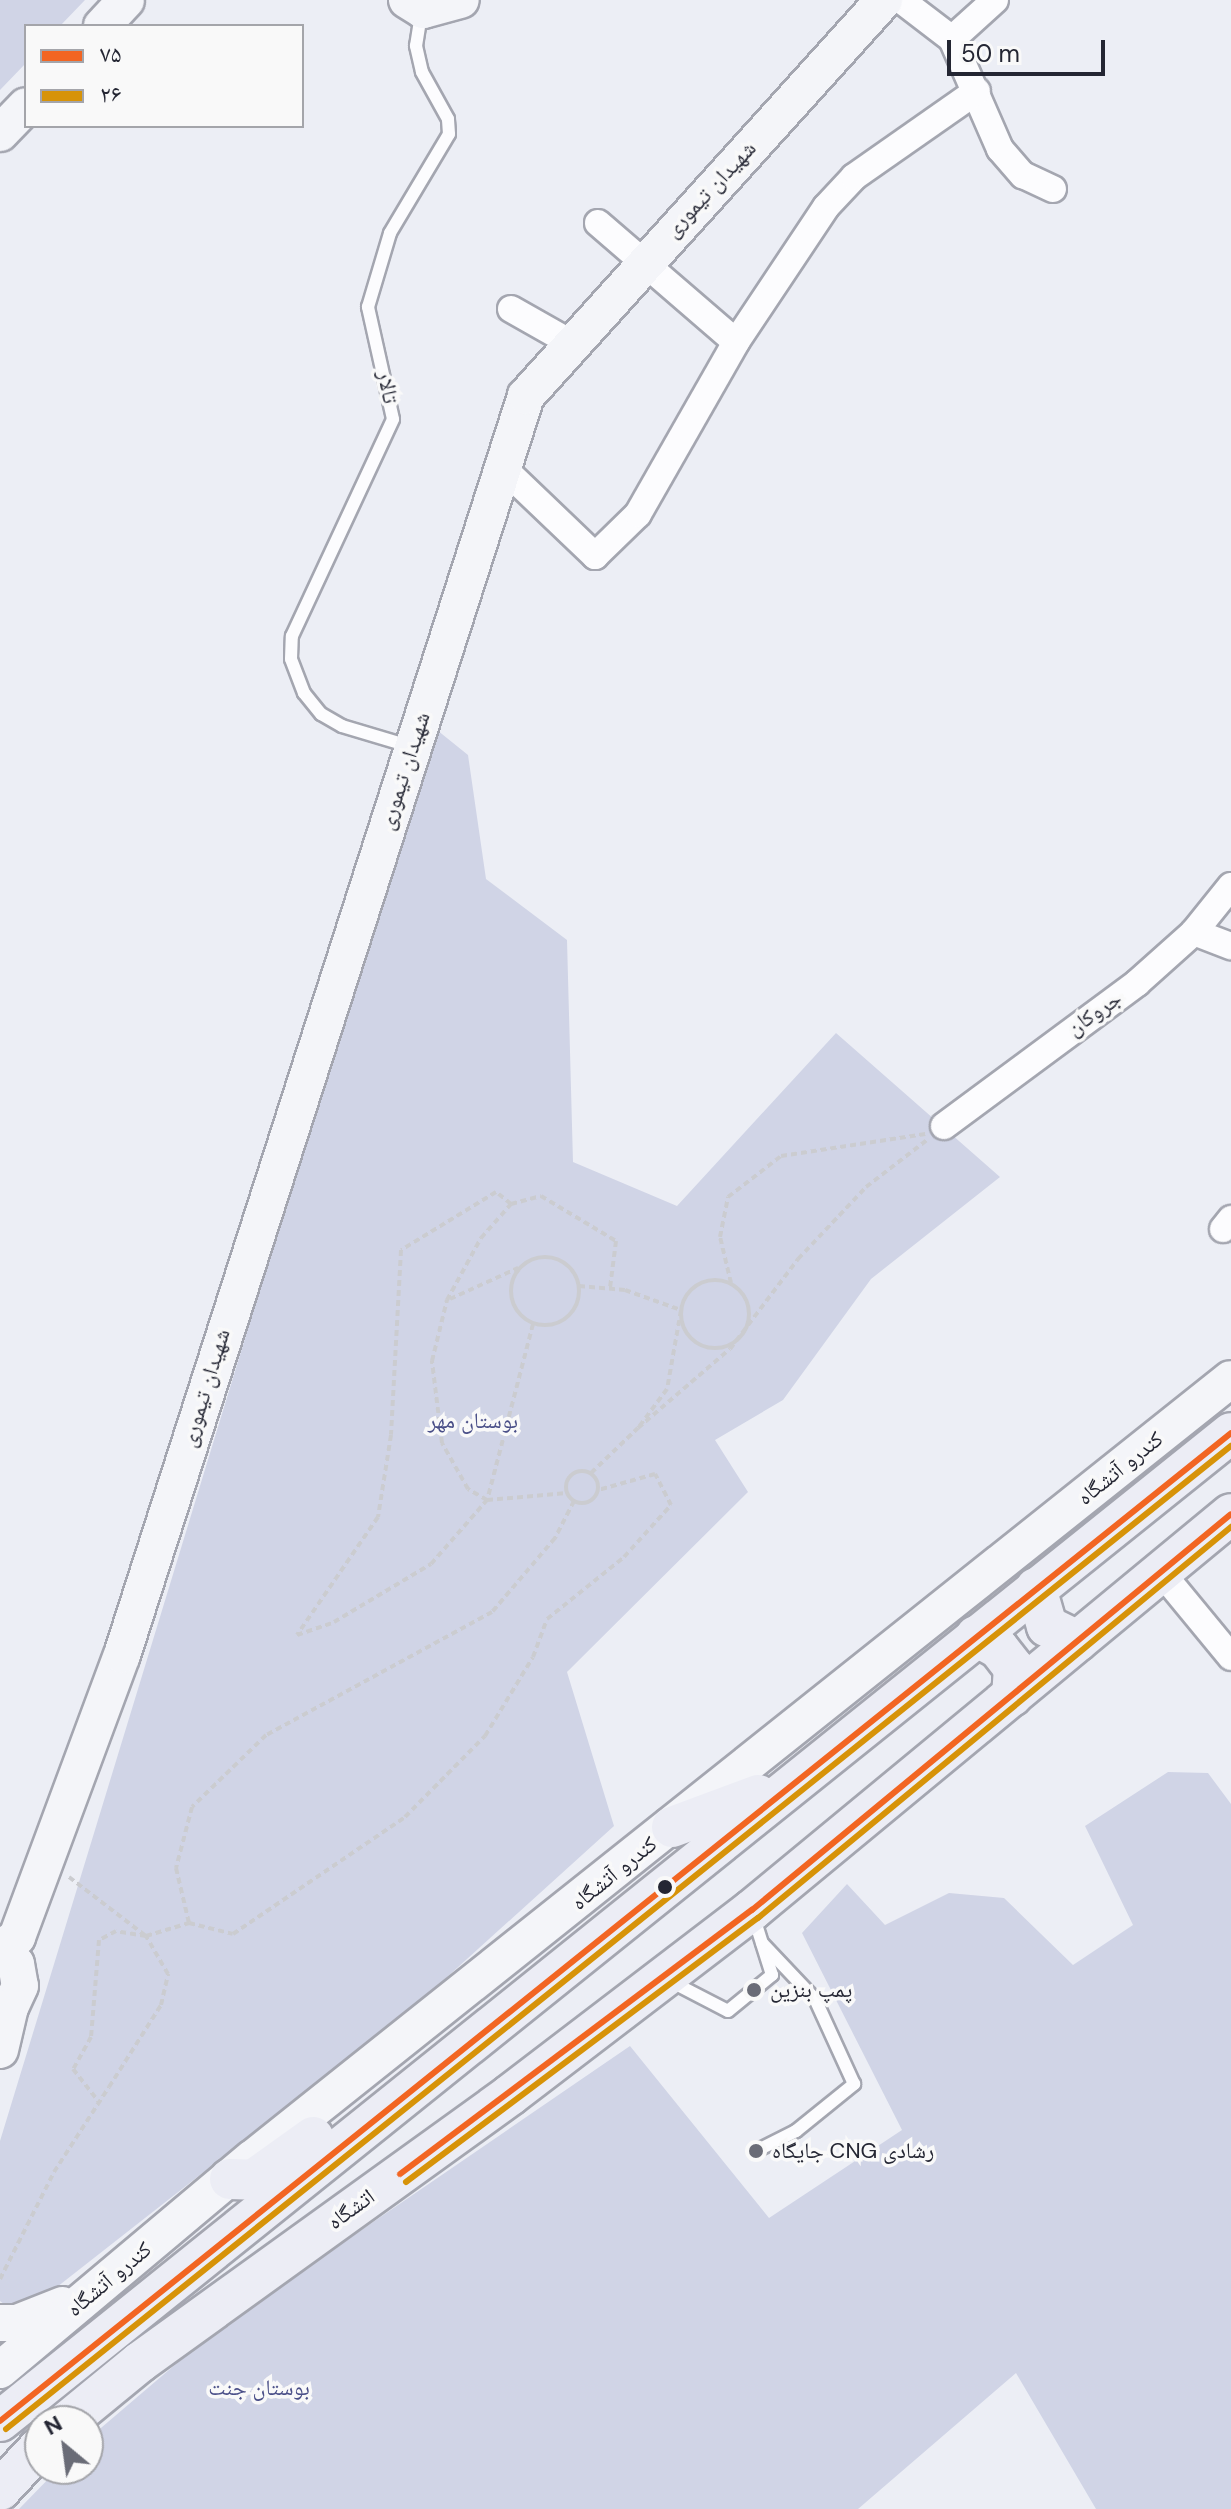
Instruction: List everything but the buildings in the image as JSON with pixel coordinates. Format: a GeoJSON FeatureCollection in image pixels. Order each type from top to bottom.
{"type":"FeatureCollection","features":[{"type":"Feature","properties":{"kind":"main road"},"geometry":{"type":"LineString","coordinates":[[104,24],[126,0]]}},
{"type":"Feature","properties":{"kind":"main road"},"geometry":{"type":"LineString","coordinates":[[415,5],[461,0]]}},
{"type":"Feature","properties":{"kind":"main road","name":"شهیدان تیموری"},"geometry":{"type":"LineString","coordinates":[[0,2050],[6,1979],[17,1937],[122,1655],[526,396],[643,261],[884,0]]}},
{"type":"Feature","properties":{"kind":"main road"},"geometry":{"type":"LineString","coordinates":[[0,133],[24,108]]}},
{"type":"Feature","properties":{"kind":"main road","name":"کندرو آتشگاه"},"geometry":{"type":"LineString","coordinates":[[0,2370],[230,2179],[1231,1379]]}},
{"type":"Feature","properties":{"kind":"main road"},"geometry":{"type":"LineString","coordinates":[[0,2421],[608,1936],[791,1783],[1231,1433]]}},
{"type":"Feature","properties":{"kind":"main road","name":"اتشگاه"},"geometry":{"type":"LineString","coordinates":[[88,2405],[152,2353],[663,1978],[757,1926],[1012,1696],[1231,1514]]}},
{"type":"Feature","properties":{"kind":"main road"},"geometry":{"type":"LineString","coordinates":[[1036,1588],[1047,1626],[1078,1641]]}},
{"type":"Feature","properties":{"kind":"main road"},"geometry":{"type":"LineString","coordinates":[[976,1636],[999,1649],[1014,1668],[1012,1696]]}},
{"type":"Feature","properties":{"kind":"main road","name":"شهیدان تیموری"},"geometry":{"type":"LineString","coordinates":[[6,1979],[56,1867],[120,1677],[122,1655]]}},
{"type":"Feature","properties":{"kind":"main road"},"geometry":{"type":"LineString","coordinates":[[672,1827],[791,1783]]}},
{"type":"Feature","properties":{"kind":"main road"},"geometry":{"type":"LineString","coordinates":[[230,2179],[253,2180],[274,2168],[536,1963],[608,1936]]}},
{"type":"Feature","properties":{"kind":"main road"},"geometry":{"type":"LineString","coordinates":[[0,2323],[17,2323],[97,2289]]}},
{"type":"Feature","properties":{"kind":"main road"},"geometry":{"type":"LineString","coordinates":[[0,2490],[24,2464]]}},
{"type":"Feature","properties":{"kind":"street"},"geometry":{"type":"LineString","coordinates":[[901,0],[952,39],[1000,149],[1023,175],[1053,189]]}},
{"type":"Feature","properties":{"kind":"street"},"geometry":{"type":"LineString","coordinates":[[952,39],[995,0]]}},
{"type":"Feature","properties":{"kind":"street"},"geometry":{"type":"LineString","coordinates":[[502,467],[595,556],[638,514],[736,342],[826,207],[845,187],[977,91]]}},
{"type":"Feature","properties":{"kind":"street"},"geometry":{"type":"LineString","coordinates":[[598,223],[736,342]]}},
{"type":"Feature","properties":{"kind":"street"},"geometry":{"type":"LineString","coordinates":[[511,309],[571,343]]}},
{"type":"Feature","properties":{"kind":"street","name":"جروکان"},"geometry":{"type":"LineString","coordinates":[[944,1126],[1137,983],[1194,932],[1231,886]]}},
{"type":"Feature","properties":{"kind":"street"},"geometry":{"type":"LineString","coordinates":[[1194,932],[1231,946]]}},
{"type":"Feature","properties":{"kind":"street"},"geometry":{"type":"LineString","coordinates":[[1161,1572],[1231,1657]]}},
{"type":"Feature","properties":{"kind":"lane","name":"تالار"},"geometry":{"type":"LineString","coordinates":[[412,747],[342,726],[321,714],[304,693],[291,659],[292,636],[393,419],[368,307],[390,233],[449,134],[448,119],[422,72],[416,46],[415,5]]}},
{"type":"Feature","properties":{"kind":"lane"},"geometry":{"type":"LineString","coordinates":[[663,1978],[728,2011],[772,1975],[757,1926]]}},
{"type":"Feature","properties":{"kind":"lane"},"geometry":{"type":"LineString","coordinates":[[756,2151],[796,2131],[854,2084],[815,1999],[757,1926]]}},
{"type":"Feature","properties":{"kind":"path"},"geometry":{"type":"LineString","coordinates":[[681,1310],[685,1332],[703,1346],[726,1347],[744,1333],[750,1311],[731,1283],[720,1237],[728,1197],[781,1156],[919,1137],[944,1126]]}},
{"type":"Feature","properties":{"kind":"path"},"geometry":{"type":"LineString","coordinates":[[567,1493],[574,1473],[591,1473],[744,1333],[798,1259],[866,1187],[944,1126]]}},
{"type":"Feature","properties":{"kind":"path"},"geometry":{"type":"LineString","coordinates":[[511,1204],[496,1192],[401,1250],[391,1435],[378,1517],[297,1635],[334,1622],[431,1564],[487,1500],[533,1324]]}},
{"type":"Feature","properties":{"kind":"path"},"geometry":{"type":"LineString","coordinates":[[567,1493],[487,1500],[468,1489],[442,1443],[432,1361],[447,1300],[481,1238],[511,1204],[541,1196],[616,1241],[610,1288]]}},
{"type":"Feature","properties":{"kind":"path"},"geometry":{"type":"LineString","coordinates":[[447,1300],[539,1257],[561,1260],[579,1286],[579,1298],[567,1318],[533,1324]]}},
{"type":"Feature","properties":{"kind":"path"},"geometry":{"type":"LineString","coordinates":[[520,1267],[511,1298],[533,1324]]}},
{"type":"Feature","properties":{"kind":"path"},"geometry":{"type":"LineString","coordinates":[[638,1428],[667,1389],[681,1310],[699,1283],[731,1283]]}},
{"type":"Feature","properties":{"kind":"path"},"geometry":{"type":"LineString","coordinates":[[579,1286],[610,1288],[681,1310]]}},
{"type":"Feature","properties":{"kind":"path"},"geometry":{"type":"LineString","coordinates":[[591,1473],[598,1490]]}},
{"type":"Feature","properties":{"kind":"path"},"geometry":{"type":"LineString","coordinates":[[99,2102],[73,2069],[91,2037],[99,1940],[116,1931],[146,1936],[189,1923],[233,1934],[405,1817],[485,1736],[533,1657],[547,1619],[624,1557],[671,1505],[655,1474],[598,1490],[589,1502],[574,1501],[567,1493]]}},
{"type":"Feature","properties":{"kind":"path"},"geometry":{"type":"LineString","coordinates":[[189,1923],[176,1868],[192,1807],[266,1735],[492,1612],[555,1538],[574,1501]]}},
{"type":"Feature","properties":{"kind":"path"},"geometry":{"type":"LineString","coordinates":[[0,2279],[54,2172],[161,2005],[168,1974],[146,1936],[56,1867]]}},
{"type":"Feature","properties":{"kind":"green space"},"geometry":{"type":"Polygon","coordinates":[[[0,0],[85,0],[62,24],[24,24],[24,65],[0,90],[0,0]]]}},
{"type":"Feature","properties":{"kind":"green space","name":"بوستان مهر"},"geometry":{"type":"Polygon","coordinates":[[[432,726],[468,755],[486,879],[567,940],[573,1162],[677,1206],[836,1033],[1000,1177],[871,1279],[783,1400],[715,1440],[748,1492],[567,1672],[614,1826],[414,2007],[20,2316],[0,2301],[0,2141],[432,726]]]}},
{"type":"Feature","properties":{"kind":"green space","name":"بوستان جنت"},"geometry":{"type":"Polygon","coordinates":[[[1168,1772],[1208,1773],[1231,1804],[1231,2509],[1096,2509],[1016,2373],[858,2509],[19,2509],[42,2485],[104,2485],[104,2425],[217,2329],[630,2046],[769,2218],[902,2130],[802,1933],[847,1884],[885,1925],[949,1893],[1004,1898],[1073,1965],[1133,1925],[1085,1826],[1168,1772]]]}},
{"type":"Feature","properties":{"kind":"transit line","name":"۷۵"},"geometry":{"type":"LineString","coordinates":[[0,2421],[1231,1433]]}},
{"type":"Feature","properties":{"kind":"transit line","name":"۲۶"},"geometry":{"type":"LineString","coordinates":[[6,2429],[1231,1446]]}},
{"type":"Feature","properties":{"kind":"transit line","name":"۷۵"},"geometry":{"type":"LineString","coordinates":[[400,2174],[752,1910],[1231,1514]]}},
{"type":"Feature","properties":{"kind":"transit line","name":"۲۶"},"geometry":{"type":"LineString","coordinates":[[406,2182],[758,1918],[1231,1527]]}},
{"type":"Feature","properties":{"kind":"place","name":"پمپ بنزین"},"geometry":{"type":"Point","coordinates":[754,1990]}},
{"type":"Feature","properties":{"kind":"place","name":"جایگاه CNG رشادی"},"geometry":{"type":"Point","coordinates":[756,2151]}}]}
